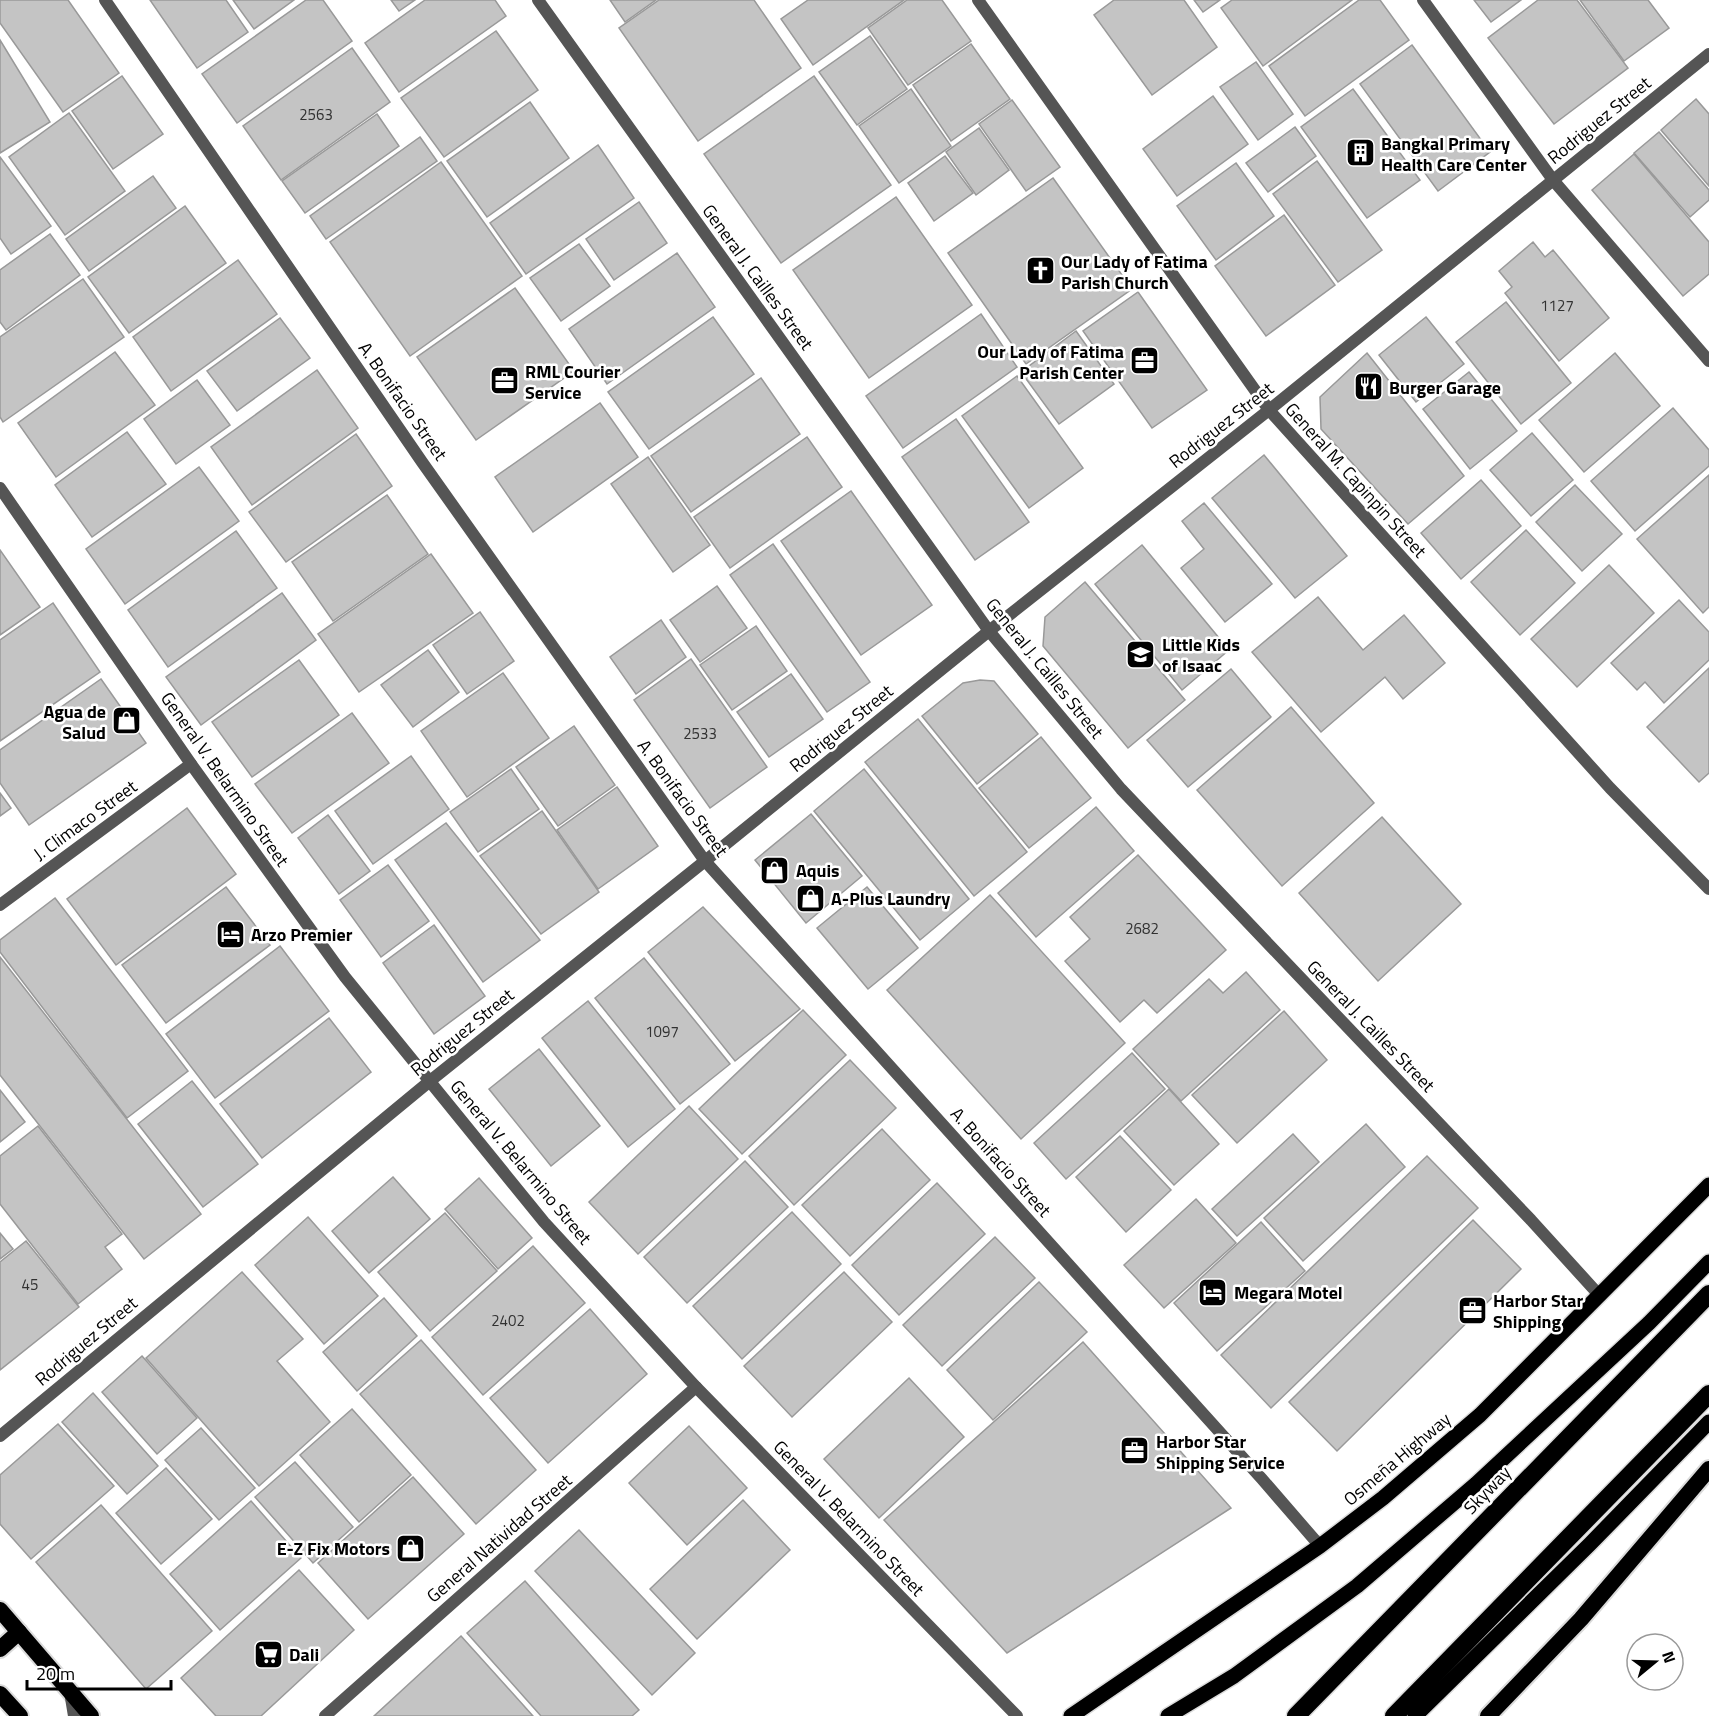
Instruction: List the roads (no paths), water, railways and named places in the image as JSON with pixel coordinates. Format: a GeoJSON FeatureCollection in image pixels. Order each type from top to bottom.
{"type":"FeatureCollection","features":[{"type":"Feature","properties":{"kind":"highway","name":"Skyway"},"geometry":{"type":"LineString","coordinates":[[1296,1716],[1709,1294]]}},
{"type":"Feature","properties":{"kind":"highway"},"geometry":{"type":"LineString","coordinates":[[1394,1716],[1709,1394]]}},
{"type":"Feature","properties":{"kind":"highway"},"geometry":{"type":"LineString","coordinates":[[1488,1716],[1581,1619],[1709,1469]]}},
{"type":"Feature","properties":{"kind":"highway"},"geometry":{"type":"LineString","coordinates":[[0,1610],[91,1716]]}},
{"type":"Feature","properties":{"kind":"highway"},"geometry":{"type":"LineString","coordinates":[[0,1649],[19,1632]]}},
{"type":"Feature","properties":{"kind":"highway"},"geometry":{"type":"LineString","coordinates":[[0,1694],[20,1716]]}},
{"type":"Feature","properties":{"kind":"main road","name":"Osmeña Highway"},"geometry":{"type":"LineString","coordinates":[[1071,1716],[1320,1546],[1383,1498],[1480,1415],[1709,1185]]}},
{"type":"Feature","properties":{"kind":"main road"},"geometry":{"type":"LineString","coordinates":[[1168,1716],[1234,1676],[1357,1586],[1476,1484],[1649,1323],[1709,1262]]}},
{"type":"Feature","properties":{"kind":"main road"},"geometry":{"type":"LineString","coordinates":[[1416,1716],[1590,1544],[1709,1422]]}},
{"type":"Feature","properties":{"kind":"street","name":"A. Bonifacio Street"},"geometry":{"type":"LineString","coordinates":[[105,0],[422,462],[705,861],[1320,1546]]}},
{"type":"Feature","properties":{"kind":"street","name":"General J. Cailles Street"},"geometry":{"type":"LineString","coordinates":[[538,0],[989,631],[1121,789],[1523,1211],[1600,1296]]}},
{"type":"Feature","properties":{"kind":"street","name":"General M. Capinpin Street"},"geometry":{"type":"LineString","coordinates":[[978,0],[1269,410],[1610,788],[1709,889]]}},
{"type":"Feature","properties":{"kind":"street"},"geometry":{"type":"LineString","coordinates":[[1424,0],[1553,180],[1709,361]]}},
{"type":"Feature","properties":{"kind":"street","name":"Rodriguez Street"},"geometry":{"type":"LineString","coordinates":[[0,1436],[430,1081],[989,631],[1269,410],[1709,54]]}},
{"type":"Feature","properties":{"kind":"street","name":"General V. Belarmino Street"},"geometry":{"type":"LineString","coordinates":[[0,488],[191,764],[345,977],[544,1222],[696,1388],[1017,1716]]}},
{"type":"Feature","properties":{"kind":"street","name":"J. Climaco Street"},"geometry":{"type":"LineString","coordinates":[[0,905],[191,764]]}},
{"type":"Feature","properties":{"kind":"street","name":"General Natividad Street"},"geometry":{"type":"LineString","coordinates":[[325,1716],[696,1388]]}},
{"type":"Feature","properties":{"kind":"street"},"geometry":{"type":"LineString","coordinates":[[70,1692],[74,1716]]}},
{"type":"Feature","properties":{"kind":"place","name":"Bangkal Primary Health Care Center"},"geometry":{"type":"Point","coordinates":[1360,153]}},
{"type":"Feature","properties":{"kind":"place","name":"Our Lady of Fatima Parish Church"},"geometry":{"type":"Point","coordinates":[1040,271]}},
{"type":"Feature","properties":{"kind":"place","name":"Our Lady of Fatima Parish Center"},"geometry":{"type":"Point","coordinates":[1145,361]}},
{"type":"Feature","properties":{"kind":"place","name":"RML Courier Service"},"geometry":{"type":"Point","coordinates":[504,381]}},
{"type":"Feature","properties":{"kind":"place","name":"Burger Garage"},"geometry":{"type":"Point","coordinates":[1368,387]}},
{"type":"Feature","properties":{"kind":"place","name":"Little Kids of Isaac"},"geometry":{"type":"Point","coordinates":[1141,654]}},
{"type":"Feature","properties":{"kind":"place","name":"Agua de Salud"},"geometry":{"type":"Point","coordinates":[127,721]}},
{"type":"Feature","properties":{"kind":"place","name":"Aquis"},"geometry":{"type":"Point","coordinates":[775,870]}},
{"type":"Feature","properties":{"kind":"place","name":"A-Plus Laundry"},"geometry":{"type":"Point","coordinates":[810,898]}},
{"type":"Feature","properties":{"kind":"place","name":"Arzo Premier"},"geometry":{"type":"Point","coordinates":[230,934]}},
{"type":"Feature","properties":{"kind":"place","name":"Megara Motel"},"geometry":{"type":"Point","coordinates":[1213,1292]}},
{"type":"Feature","properties":{"kind":"place","name":"Harbor Star Shipping"},"geometry":{"type":"Point","coordinates":[1472,1310]}},
{"type":"Feature","properties":{"kind":"place","name":"Harbor Star Shipping Service"},"geometry":{"type":"Point","coordinates":[1135,1451]}},
{"type":"Feature","properties":{"kind":"place","name":"E-Z Fix Motors"},"geometry":{"type":"Point","coordinates":[411,1548]}},
{"type":"Feature","properties":{"kind":"place","name":"Dali"},"geometry":{"type":"Point","coordinates":[268,1654]}}]}
